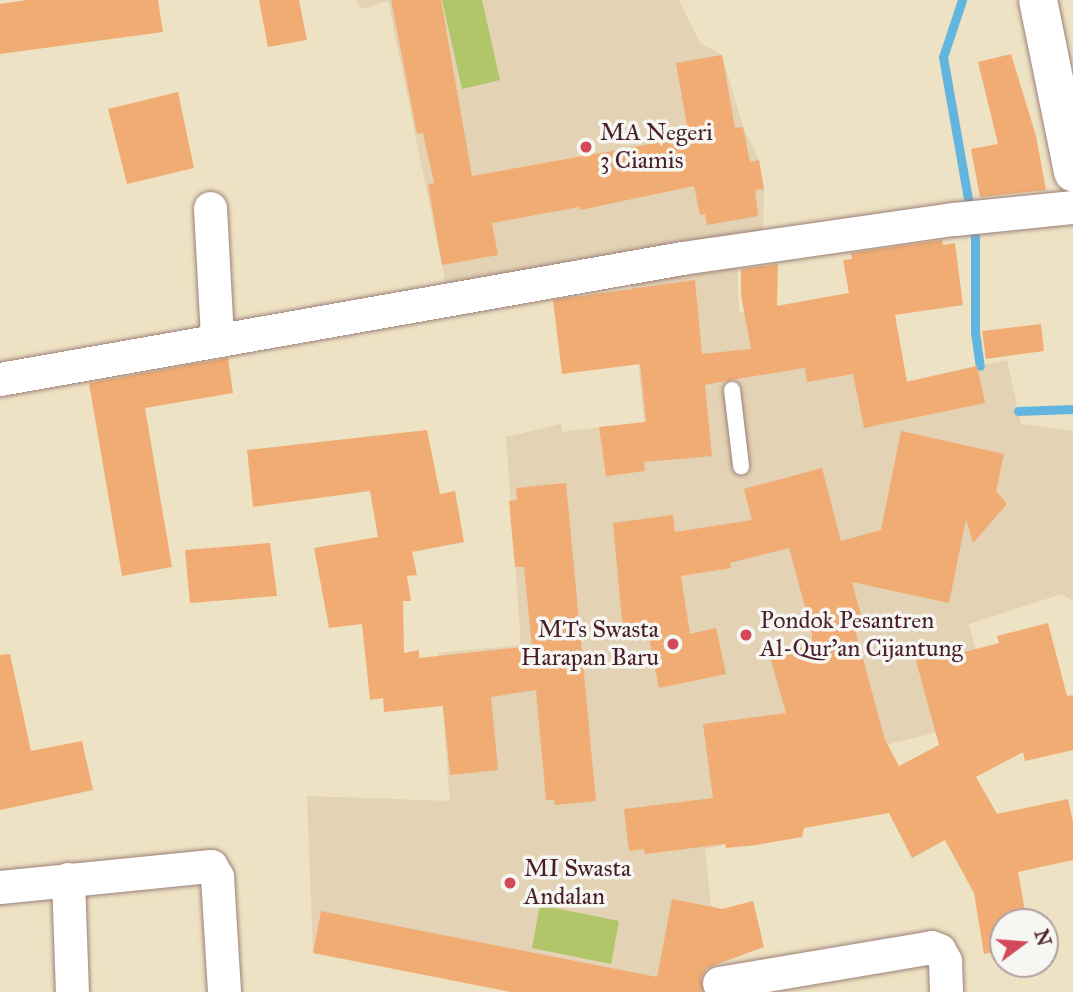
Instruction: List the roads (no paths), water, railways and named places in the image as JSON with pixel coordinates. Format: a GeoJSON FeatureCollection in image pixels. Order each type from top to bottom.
{"type":"FeatureCollection","features":[{"type":"Feature","properties":{"kind":"highway"},"geometry":{"type":"LineString","coordinates":[[1038,0],[1073,172]]}},
{"type":"Feature","properties":{"kind":"street"},"geometry":{"type":"LineString","coordinates":[[0,379],[682,258],[954,219],[1073,207]]}},
{"type":"Feature","properties":{"kind":"street"},"geometry":{"type":"LineString","coordinates":[[210,208],[217,339]]}},
{"type":"Feature","properties":{"kind":"street"},"geometry":{"type":"LineString","coordinates":[[0,887],[214,867],[224,992]]}},
{"type":"Feature","properties":{"kind":"street"},"geometry":{"type":"LineString","coordinates":[[68,879],[72,992]]}},
{"type":"Feature","properties":{"kind":"street"},"geometry":{"type":"LineString","coordinates":[[719,983],[807,980],[931,947],[945,961],[946,992]]}},
{"type":"Feature","properties":{"kind":"lane"},"geometry":{"type":"LineString","coordinates":[[732,390],[741,466]]}},
{"type":"Feature","properties":{"kind":"waterway"},"geometry":{"type":"LineString","coordinates":[[962,0],[943,57],[975,238],[975,332],[980,366]]}},
{"type":"Feature","properties":{"kind":"waterway"},"geometry":{"type":"LineString","coordinates":[[1018,411],[1073,409]]}},
{"type":"Feature","properties":{"kind":"place","name":"MA Negeri 3 Ciamis"},"geometry":{"type":"Point","coordinates":[586,147]}},
{"type":"Feature","properties":{"kind":"place","name":"Pondok Pesantren Al-Qur'an Cijantung"},"geometry":{"type":"Point","coordinates":[746,635]}},
{"type":"Feature","properties":{"kind":"place","name":"MTs Swasta Harapan Baru"},"geometry":{"type":"Point","coordinates":[673,644]}},
{"type":"Feature","properties":{"kind":"place","name":"MI Swasta Andalan"},"geometry":{"type":"Point","coordinates":[510,883]}}]}
